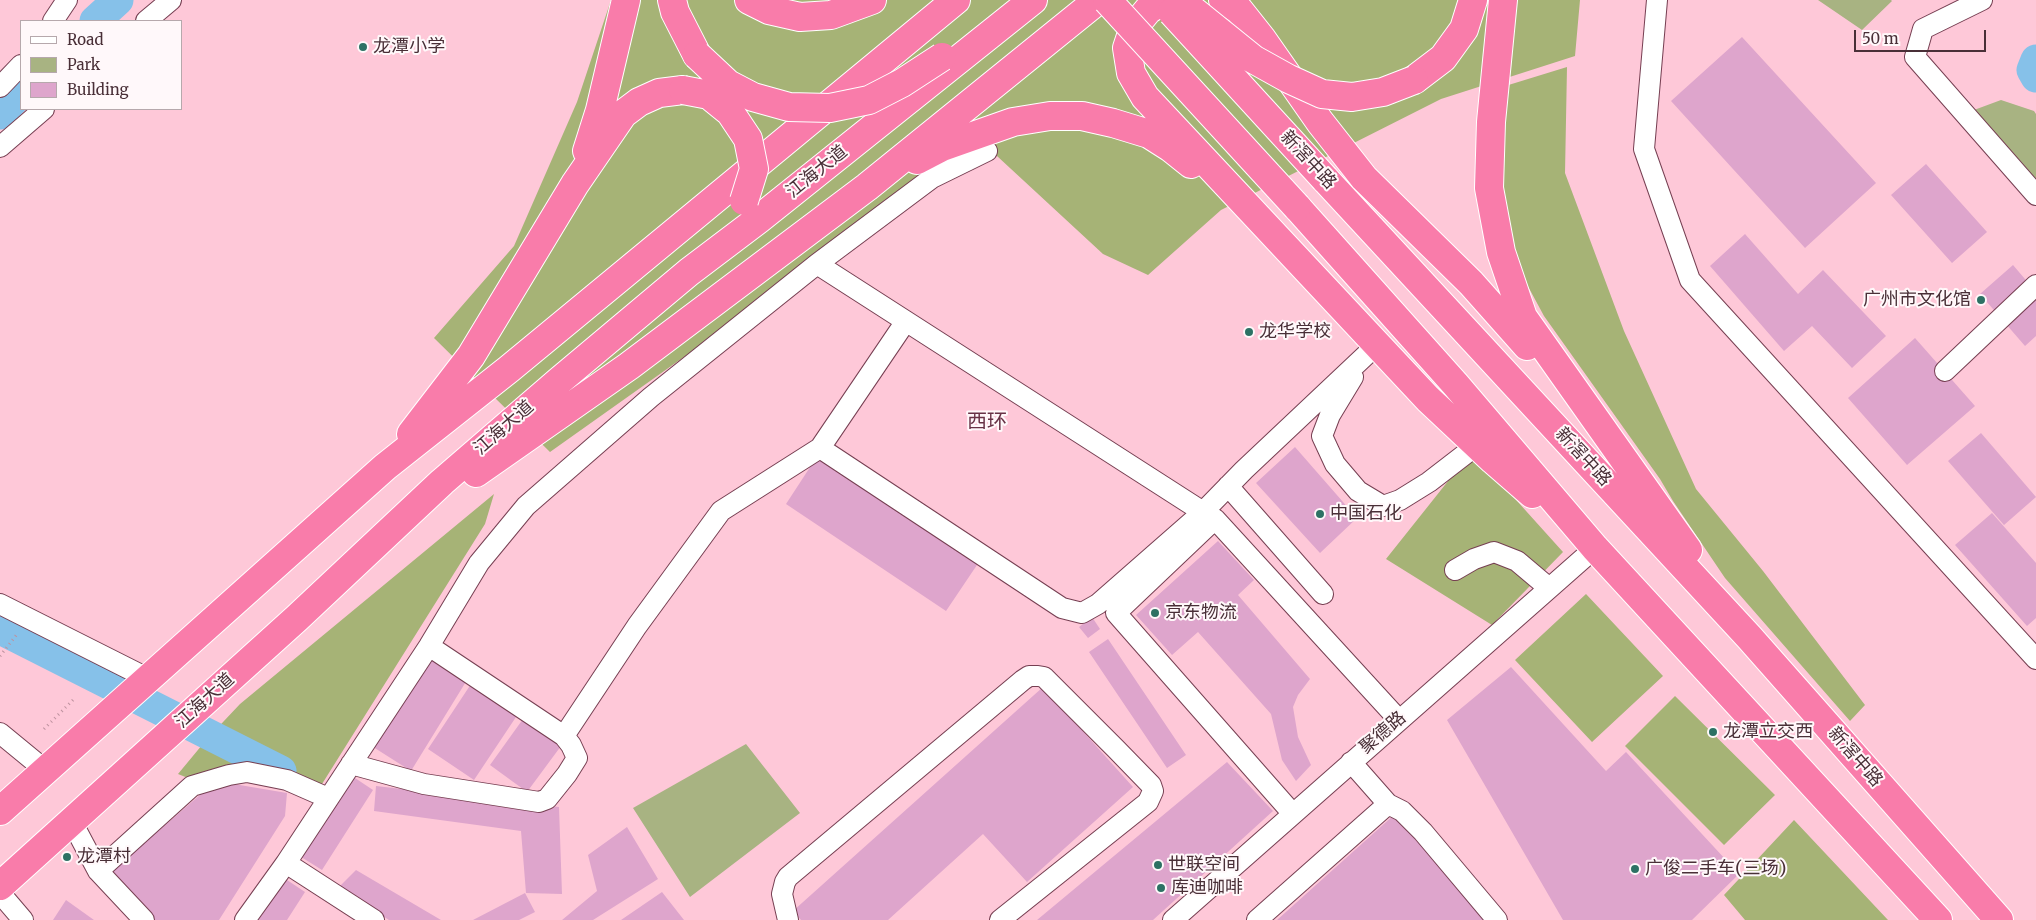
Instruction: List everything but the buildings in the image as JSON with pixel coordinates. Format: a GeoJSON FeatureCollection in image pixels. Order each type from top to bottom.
{"type":"FeatureCollection","features":[{"type":"Feature","properties":{"kind":"highway"},"geometry":{"type":"LineString","coordinates":[[575,184],[600,110],[626,0]]}},
{"type":"Feature","properties":{"kind":"highway"},"geometry":{"type":"LineString","coordinates":[[672,0],[675,12],[697,55],[728,84],[753,97],[790,107],[822,108],[869,100],[902,83],[1026,0]]}},
{"type":"Feature","properties":{"kind":"highway"},"geometry":{"type":"LineString","coordinates":[[748,0],[769,10],[800,17],[832,15],[872,0]]}},
{"type":"Feature","properties":{"kind":"highway"},"geometry":{"type":"LineString","coordinates":[[0,811],[385,467],[509,369],[956,0]]}},
{"type":"Feature","properties":{"kind":"highway","name":"江海大道"},"geometry":{"type":"LineString","coordinates":[[0,886],[297,618],[456,470],[689,272],[759,219],[1033,0]]}},
{"type":"Feature","properties":{"kind":"highway"},"geometry":{"type":"LineString","coordinates":[[379,542],[629,366],[867,186],[1098,0]]}},
{"type":"Feature","properties":{"kind":"highway"},"geometry":{"type":"LineString","coordinates":[[1108,0],[1462,392],[1595,548],[1932,918]]}},
{"type":"Feature","properties":{"kind":"highway"},"geometry":{"type":"LineString","coordinates":[[1162,0],[1148,10],[1134,27],[1127,48],[1131,73],[1146,97],[1300,261],[1371,349],[1595,548]]}},
{"type":"Feature","properties":{"kind":"highway","name":"新滘中路"},"geometry":{"type":"LineString","coordinates":[[1162,0],[1749,637],[1999,920]]}},
{"type":"Feature","properties":{"kind":"highway"},"geometry":{"type":"LineString","coordinates":[[1180,0],[1253,59],[1289,79],[1322,94],[1352,97],[1383,92],[1414,80],[1443,58],[1464,29],[1473,0]]}},
{"type":"Feature","properties":{"kind":"highway"},"geometry":{"type":"LineString","coordinates":[[1222,0],[1239,10],[1262,39],[1320,122],[1364,178],[1471,283],[1511,326],[1628,466]]}},
{"type":"Feature","properties":{"kind":"highway"},"geometry":{"type":"LineString","coordinates":[[1503,0],[1491,122],[1489,188],[1500,252],[1523,317],[1749,637]]}},
{"type":"Feature","properties":{"kind":"highway"},"geometry":{"type":"LineString","coordinates":[[385,467],[471,356],[575,184],[623,114],[639,102],[659,93],[683,90],[708,95],[730,112],[748,139],[754,169],[744,201],[722,234],[689,272]]}},
{"type":"Feature","properties":{"kind":"highway"},"geometry":{"type":"LineString","coordinates":[[867,186],[942,146],[1013,122],[1050,116],[1082,116],[1149,134],[1171,148],[1240,205],[1300,261]]}},
{"type":"Feature","properties":{"kind":"street"},"geometry":{"type":"LineString","coordinates":[[54,20],[68,0]]}},
{"type":"Feature","properties":{"kind":"street"},"geometry":{"type":"LineString","coordinates":[[147,20],[171,0]]}},
{"type":"Feature","properties":{"kind":"street"},"geometry":{"type":"LineString","coordinates":[[1657,0],[1644,149],[1690,280],[2036,659]]}},
{"type":"Feature","properties":{"kind":"street"},"geometry":{"type":"LineString","coordinates":[[1982,0],[1923,30],[1915,58],[2036,195]]}},
{"type":"Feature","properties":{"kind":"street"},"geometry":{"type":"LineString","coordinates":[[0,87],[20,66]]}},
{"type":"Feature","properties":{"kind":"street"},"geometry":{"type":"LineString","coordinates":[[0,147],[43,110]]}},
{"type":"Feature","properties":{"kind":"street"},"geometry":{"type":"LineString","coordinates":[[245,920],[286,863],[429,646],[479,563],[526,506],[650,397],[817,264],[932,178],[986,151]]}},
{"type":"Feature","properties":{"kind":"street"},"geometry":{"type":"LineString","coordinates":[[817,264],[1203,512]]}},
{"type":"Feature","properties":{"kind":"street"},"geometry":{"type":"LineString","coordinates":[[1945,371],[2036,286]]}},
{"type":"Feature","properties":{"kind":"street"},"geometry":{"type":"LineString","coordinates":[[564,736],[637,626],[721,511],[820,448],[906,321]]}},
{"type":"Feature","properties":{"kind":"street"},"geometry":{"type":"LineString","coordinates":[[1371,349],[1330,414],[1322,436],[1335,464],[1358,491],[1383,506],[1400,500],[1429,482],[1477,445]]}},
{"type":"Feature","properties":{"kind":"street"},"geometry":{"type":"LineString","coordinates":[[820,448],[1062,608],[1082,613],[1098,604],[1203,512],[1371,349]]}},
{"type":"Feature","properties":{"kind":"street"},"geometry":{"type":"LineString","coordinates":[[1228,486],[1324,594]]}},
{"type":"Feature","properties":{"kind":"street"},"geometry":{"type":"LineString","coordinates":[[1293,814],[1116,613],[1215,519],[1399,720]]}},
{"type":"Feature","properties":{"kind":"street","name":"聚德路"},"geometry":{"type":"LineString","coordinates":[[1173,920],[1595,548]]}},
{"type":"Feature","properties":{"kind":"street"},"geometry":{"type":"LineString","coordinates":[[1455,570],[1474,559],[1494,552],[1517,561],[1549,588]]}},
{"type":"Feature","properties":{"kind":"street"},"geometry":{"type":"LineString","coordinates":[[0,604],[26,622],[147,678]]}},
{"type":"Feature","properties":{"kind":"street"},"geometry":{"type":"LineString","coordinates":[[350,764],[395,777],[437,786],[539,802],[547,799],[567,774],[577,758],[564,736],[429,646]]}},
{"type":"Feature","properties":{"kind":"street"},"geometry":{"type":"LineString","coordinates":[[788,920],[782,894],[788,877],[1023,680],[1029,676],[1038,676],[1044,678],[1116,749],[1151,784],[1153,791],[1148,802],[1000,920]]}},
{"type":"Feature","properties":{"kind":"street"},"geometry":{"type":"LineString","coordinates":[[0,733],[45,770]]}},
{"type":"Feature","properties":{"kind":"street"},"geometry":{"type":"LineString","coordinates":[[1351,762],[1388,804],[1402,811],[1423,832],[1497,920]]}},
{"type":"Feature","properties":{"kind":"street"},"geometry":{"type":"LineString","coordinates":[[98,872],[192,786],[229,775],[247,772],[287,780],[328,798]]}},
{"type":"Feature","properties":{"kind":"street"},"geometry":{"type":"LineString","coordinates":[[1257,920],[1388,804]]}},
{"type":"Feature","properties":{"kind":"street"},"geometry":{"type":"LineString","coordinates":[[72,822],[98,872],[144,920]]}},
{"type":"Feature","properties":{"kind":"street"},"geometry":{"type":"LineString","coordinates":[[286,863],[374,920]]}},
{"type":"Feature","properties":{"kind":"street"},"geometry":{"type":"LineString","coordinates":[[0,893],[23,920]]}},
{"type":"Feature","properties":{"kind":"path"},"geometry":{"type":"LineString","coordinates":[[0,656],[26,622]]}},
{"type":"Feature","properties":{"kind":"path"},"geometry":{"type":"LineString","coordinates":[[44,729],[75,698]]}},
{"type":"Feature","properties":{"kind":"green space"},"geometry":{"type":"Polygon","coordinates":[[[611,0],[1580,0],[1575,56],[1441,99],[1221,210],[1148,275],[1103,254],[984,144],[550,452],[434,338],[514,246],[577,102],[611,0]]]}},
{"type":"Feature","properties":{"kind":"green space"},"geometry":{"type":"Polygon","coordinates":[[[1818,0],[1891,0],[1892,1],[1862,30],[1818,0]]]}},
{"type":"Feature","properties":{"kind":"green space"},"geometry":{"type":"Polygon","coordinates":[[[1567,67],[1565,173],[1624,331],[1696,489],[1763,571],[1865,705],[1850,721],[1725,578],[1660,479],[1544,316],[1503,240],[1502,87],[1567,67]]]}},
{"type":"Feature","properties":{"kind":"green space"},"geometry":{"type":"Polygon","coordinates":[[[2001,100],[2034,111],[2036,114],[2036,186],[1974,110],[2001,100]]]}},
{"type":"Feature","properties":{"kind":"green space"},"geometry":{"type":"Polygon","coordinates":[[[1472,451],[1563,552],[1492,625],[1386,559],[1472,451]]]}},
{"type":"Feature","properties":{"kind":"green space"},"geometry":{"type":"Polygon","coordinates":[[[494,494],[485,524],[322,784],[272,766],[241,765],[193,780],[178,774],[240,704],[494,494]]]}},
{"type":"Feature","properties":{"kind":"green space"},"geometry":{"type":"Polygon","coordinates":[[[1586,594],[1663,676],[1592,742],[1515,660],[1586,594]]]}},
{"type":"Feature","properties":{"kind":"green space"},"geometry":{"type":"Polygon","coordinates":[[[1675,696],[1775,795],[1724,845],[1625,746],[1675,696]]]}},
{"type":"Feature","properties":{"kind":"green space"},"geometry":{"type":"Polygon","coordinates":[[[746,744],[800,813],[690,897],[633,808],[746,744]]]}},
{"type":"Feature","properties":{"kind":"green space"},"geometry":{"type":"Polygon","coordinates":[[[1794,820],[1888,920],[1745,920],[1724,895],[1794,820]]]}},
{"type":"Feature","properties":{"kind":"waterway"},"geometry":{"type":"LineString","coordinates":[[96,20],[118,0]]}},
{"type":"Feature","properties":{"kind":"waterway"},"geometry":{"type":"LineString","coordinates":[[2036,60],[2032,70],[2036,77]]}},
{"type":"Feature","properties":{"kind":"waterway"},"geometry":{"type":"LineString","coordinates":[[0,114],[20,93]]}},
{"type":"Feature","properties":{"kind":"waterway"},"geometry":{"type":"LineString","coordinates":[[0,629],[281,771]]}},
{"type":"Feature","properties":{"kind":"place","name":"龙潭小学"},"geometry":{"type":"Point","coordinates":[363,47]}},
{"type":"Feature","properties":{"kind":"place","name":"广州市文化馆"},"geometry":{"type":"Point","coordinates":[1981,300]}},
{"type":"Feature","properties":{"kind":"place","name":"龙华学校"},"geometry":{"type":"Point","coordinates":[1249,332]}},
{"type":"Feature","properties":{"kind":"place","name":"中国石化"},"geometry":{"type":"Point","coordinates":[1320,514]}},
{"type":"Feature","properties":{"kind":"place","name":"京东物流"},"geometry":{"type":"Point","coordinates":[1155,613]}},
{"type":"Feature","properties":{"kind":"place","name":"龙潭立交西"},"geometry":{"type":"Point","coordinates":[1713,732]}},
{"type":"Feature","properties":{"kind":"place","name":"龙潭村"},"geometry":{"type":"Point","coordinates":[67,857]}},
{"type":"Feature","properties":{"kind":"place","name":"世联空间"},"geometry":{"type":"Point","coordinates":[1158,865]}},
{"type":"Feature","properties":{"kind":"place","name":"广俊二手车(三场)"},"geometry":{"type":"Point","coordinates":[1635,869]}},
{"type":"Feature","properties":{"kind":"place","name":"库迪咖啡"},"geometry":{"type":"Point","coordinates":[1161,888]}},
{"type":"Feature","properties":{"kind":"district","name":"西环"},"geometry":{"type":"Point","coordinates":[987,422]}}]}
